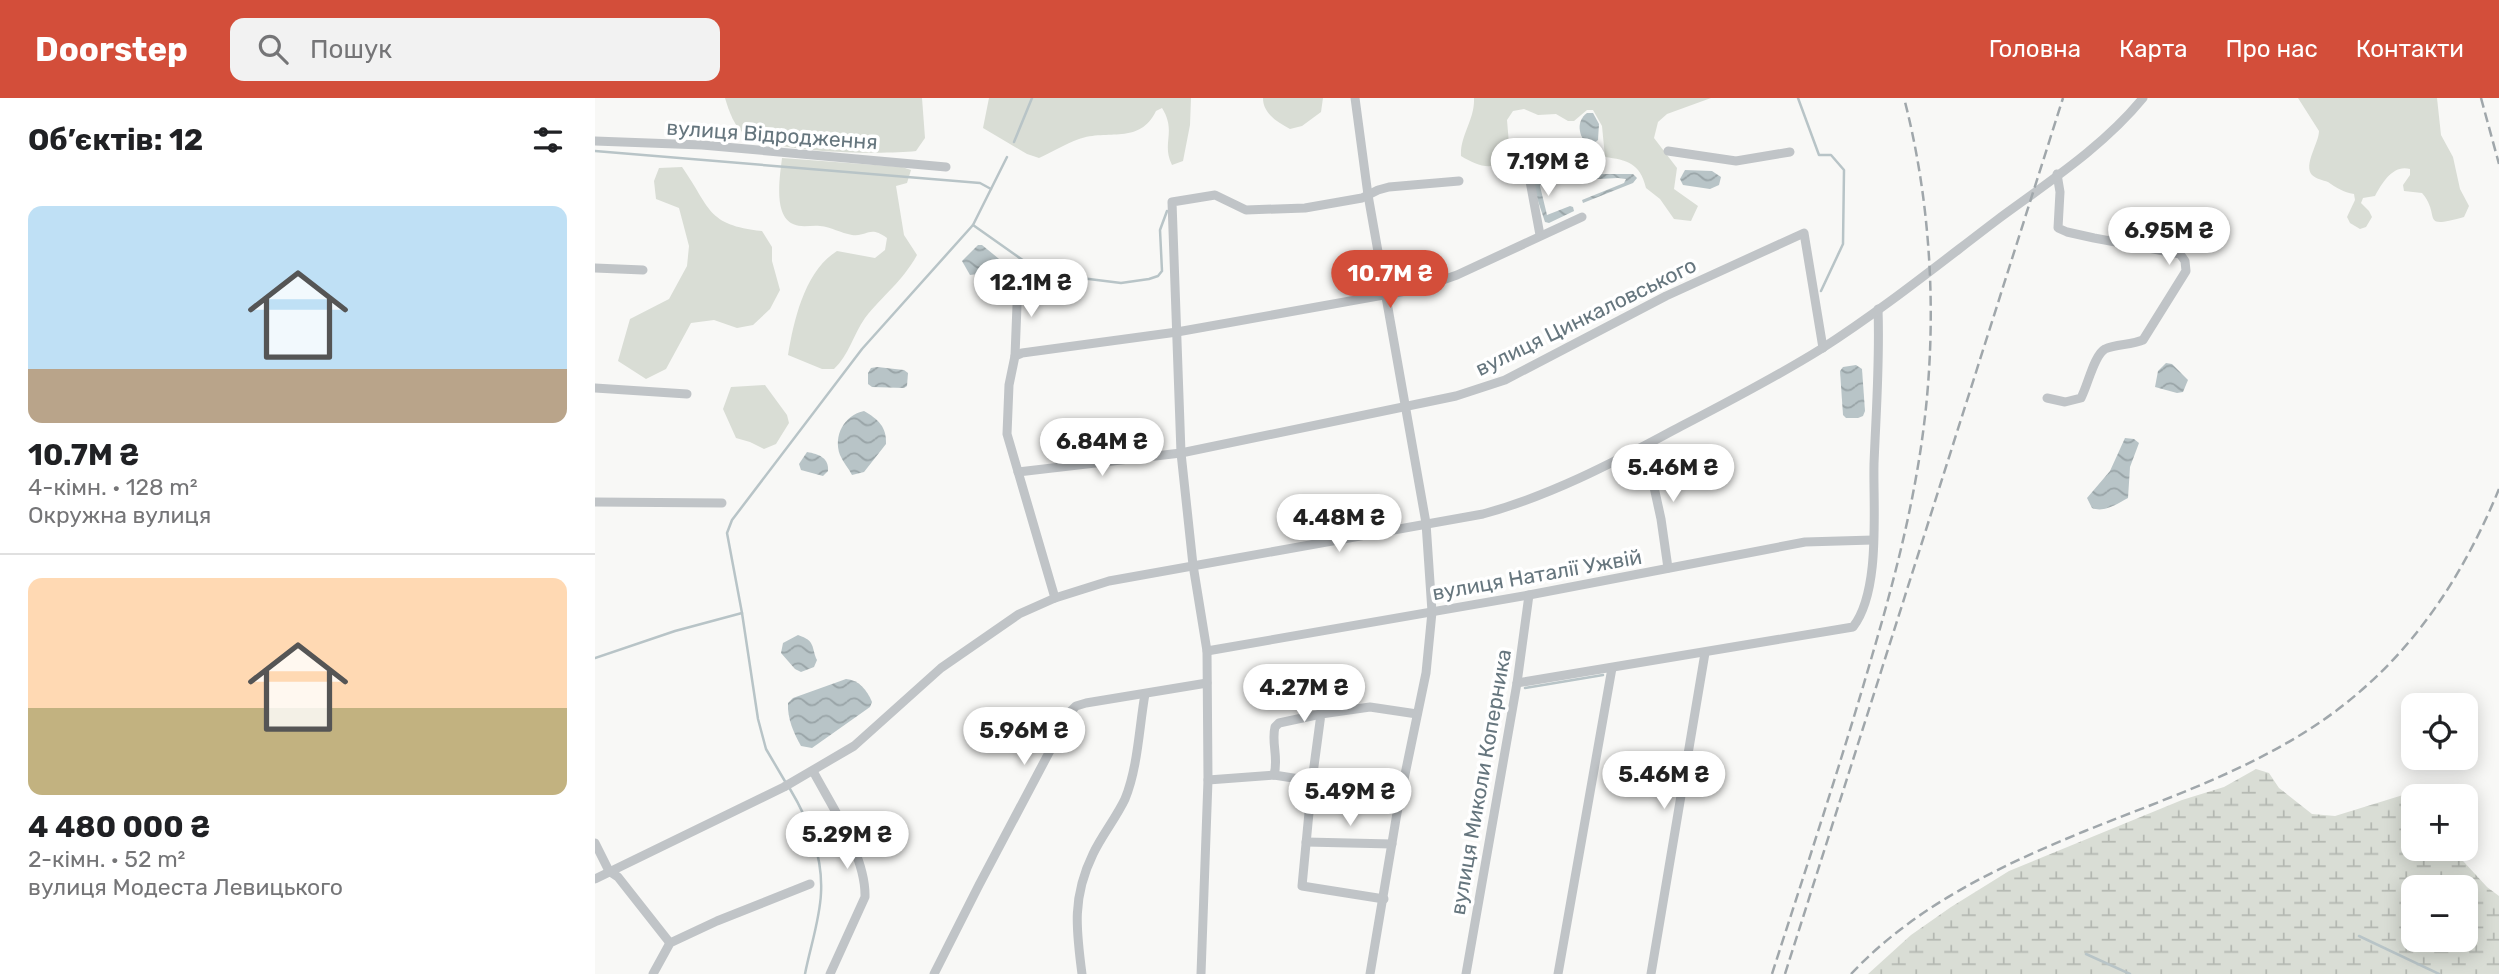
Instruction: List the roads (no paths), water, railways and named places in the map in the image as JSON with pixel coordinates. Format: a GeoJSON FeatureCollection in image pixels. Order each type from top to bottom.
{"type":"FeatureCollection","features":[{"type":"Feature","properties":{"kind":"street"},"geometry":{"type":"LineString","coordinates":[[1355,98],[1368,195],[1426,523],[1432,612],[1426,673],[1392,844],[1370,974]]}},
{"type":"Feature","properties":{"kind":"street"},"geometry":{"type":"LineString","coordinates":[[595,879],[784,787],[854,746],[941,668],[1019,614],[1055,598],[1109,581],[1483,514],[1523,503],[1645,446],[1823,348],[2105,137],[2143,98]]}},
{"type":"Feature","properties":{"kind":"street","name":"вулиця Відродження"},"geometry":{"type":"LineString","coordinates":[[595,141],[702,145],[947,167]]}},
{"type":"Feature","properties":{"kind":"street"},"geometry":{"type":"LineString","coordinates":[[1668,151],[1736,161],[1790,152]]}},
{"type":"Feature","properties":{"kind":"street"},"geometry":{"type":"LineString","coordinates":[[1527,165],[1540,235]]}},
{"type":"Feature","properties":{"kind":"street"},"geometry":{"type":"LineString","coordinates":[[2047,398],[2065,402],[2081,398],[2090,380],[2096,357],[2106,349],[2143,340],[2186,271],[2185,261],[2180,254],[2080,235],[2058,228],[2060,192],[2057,174]]}},
{"type":"Feature","properties":{"kind":"street"},"geometry":{"type":"LineString","coordinates":[[1201,974],[1207,780],[1207,651],[1193,565],[1181,453],[1172,202],[1215,195],[1246,210],[1305,208],[1368,195],[1389,187],[1459,181]]}},
{"type":"Feature","properties":{"kind":"street"},"geometry":{"type":"LineString","coordinates":[[1014,356],[1177,332],[1417,289],[1457,275],[1582,217]]}},
{"type":"Feature","properties":{"kind":"street","name":"вулиця Цинкаловського"},"geometry":{"type":"LineString","coordinates":[[1018,472],[1181,453],[1405,409],[1456,396],[1505,380],[1666,296],[1804,233],[1823,348]]}},
{"type":"Feature","properties":{"kind":"street"},"geometry":{"type":"LineString","coordinates":[[595,268],[643,270]]}},
{"type":"Feature","properties":{"kind":"street"},"geometry":{"type":"LineString","coordinates":[[1018,280],[1007,434],[1055,598]]}},
{"type":"Feature","properties":{"kind":"street"},"geometry":{"type":"LineString","coordinates":[[1517,683],[1853,627],[1864,603],[1874,552],[1880,341],[1878,309]]}},
{"type":"Feature","properties":{"kind":"street"},"geometry":{"type":"LineString","coordinates":[[595,388],[687,394]]}},
{"type":"Feature","properties":{"kind":"street"},"geometry":{"type":"LineString","coordinates":[[1645,446],[1661,519],[1668,568]]}},
{"type":"Feature","properties":{"kind":"street"},"geometry":{"type":"LineString","coordinates":[[595,502],[722,503]]}},
{"type":"Feature","properties":{"kind":"street","name":"вулиця Наталії Ужвій"},"geometry":{"type":"LineString","coordinates":[[1207,651],[1528,595],[1805,542],[1873,540]]}},
{"type":"Feature","properties":{"kind":"street","name":"вулиця Миколи Коперника"},"geometry":{"type":"LineString","coordinates":[[1467,974],[1517,683],[1528,595]]}},
{"type":"Feature","properties":{"kind":"street"},"geometry":{"type":"LineString","coordinates":[[1651,974],[1705,653]]}},
{"type":"Feature","properties":{"kind":"street"},"geometry":{"type":"LineString","coordinates":[[1558,974],[1612,668]]}},
{"type":"Feature","properties":{"kind":"street"},"geometry":{"type":"LineString","coordinates":[[934,974],[1071,711],[1086,703],[1207,683]]}},
{"type":"Feature","properties":{"kind":"street"},"geometry":{"type":"LineString","coordinates":[[1082,974],[1075,913],[1078,896],[1093,853],[1130,784],[1145,694]]}},
{"type":"Feature","properties":{"kind":"street"},"geometry":{"type":"LineString","coordinates":[[1274,775],[1276,766],[1273,735],[1279,723],[1370,707],[1417,714]]}},
{"type":"Feature","properties":{"kind":"street"},"geometry":{"type":"LineString","coordinates":[[1321,714],[1303,886],[1384,899]]}},
{"type":"Feature","properties":{"kind":"street"},"geometry":{"type":"LineString","coordinates":[[813,771],[861,867],[865,885],[865,897],[830,974]]}},
{"type":"Feature","properties":{"kind":"street"},"geometry":{"type":"LineString","coordinates":[[1207,780],[1274,775],[1312,781]]}},
{"type":"Feature","properties":{"kind":"street"},"geometry":{"type":"LineString","coordinates":[[1307,842],[1392,844]]}},
{"type":"Feature","properties":{"kind":"street"},"geometry":{"type":"LineString","coordinates":[[595,844],[609,872],[618,877],[670,943]]}},
{"type":"Feature","properties":{"kind":"street"},"geometry":{"type":"LineString","coordinates":[[653,974],[670,943],[810,884]]}},
{"type":"Feature","properties":{"kind":"water"},"geometry":{"type":"Polygon","coordinates":[[[1587,113],[1593,113],[1599,124],[1598,140],[1588,145],[1580,129],[1581,120],[1587,113]]]}},
{"type":"Feature","properties":{"kind":"water"},"geometry":{"type":"Polygon","coordinates":[[[1685,170],[1712,171],[1721,177],[1719,185],[1710,189],[1683,185],[1680,179],[1685,170]]]}},
{"type":"Feature","properties":{"kind":"water"},"geometry":{"type":"Polygon","coordinates":[[[1583,174],[1633,174],[1637,178],[1633,183],[1583,203],[1582,200],[1624,183],[1626,179],[1542,182],[1540,186],[1547,215],[1570,206],[1574,211],[1549,223],[1545,222],[1534,189],[1534,179],[1583,174]]]}},
{"type":"Feature","properties":{"kind":"water"},"geometry":{"type":"Polygon","coordinates":[[[978,245],[982,245],[1004,263],[1004,269],[970,275],[962,261],[978,245]]]}},
{"type":"Feature","properties":{"kind":"water"},"geometry":{"type":"Polygon","coordinates":[[[2166,363],[2172,364],[2188,380],[2183,392],[2155,387],[2158,371],[2166,363]]]}},
{"type":"Feature","properties":{"kind":"water"},"geometry":{"type":"Polygon","coordinates":[[[1856,365],[1862,369],[1865,411],[1863,416],[1858,418],[1846,418],[1843,415],[1840,371],[1843,367],[1856,365]]]}},
{"type":"Feature","properties":{"kind":"water"},"geometry":{"type":"Polygon","coordinates":[[[871,368],[904,370],[908,373],[907,386],[872,387],[868,384],[868,373],[871,368]]]}},
{"type":"Feature","properties":{"kind":"water"},"geometry":{"type":"Polygon","coordinates":[[[864,411],[881,424],[886,444],[864,472],[852,475],[840,455],[839,434],[851,417],[864,411]]]}},
{"type":"Feature","properties":{"kind":"water"},"geometry":{"type":"Polygon","coordinates":[[[2125,438],[2139,443],[2130,467],[2128,498],[2106,509],[2092,508],[2087,498],[2110,471],[2125,438]]]}},
{"type":"Feature","properties":{"kind":"water"},"geometry":{"type":"Polygon","coordinates":[[[807,452],[819,455],[825,460],[828,471],[823,476],[801,470],[799,464],[807,452]]]}},
{"type":"Feature","properties":{"kind":"water"},"geometry":{"type":"Polygon","coordinates":[[[798,635],[810,642],[817,660],[814,667],[801,672],[781,653],[783,643],[798,635]]]}},
{"type":"Feature","properties":{"kind":"water"},"geometry":{"type":"Polygon","coordinates":[[[846,679],[855,681],[865,690],[872,702],[870,707],[812,748],[801,746],[791,726],[788,703],[793,698],[846,679]]]}},
{"type":"Feature","properties":{"kind":"waterway"},"geometry":{"type":"LineString","coordinates":[[1014,142],[1032,98]]}},
{"type":"Feature","properties":{"kind":"waterway"},"geometry":{"type":"LineString","coordinates":[[1798,98],[1819,155],[1831,155],[1844,170],[1843,244],[1821,291]]}},
{"type":"Feature","properties":{"kind":"waterway"},"geometry":{"type":"LineString","coordinates":[[595,151],[980,183],[991,189]]}},
{"type":"Feature","properties":{"kind":"waterway"},"geometry":{"type":"LineString","coordinates":[[742,613],[727,533],[732,520],[862,349],[973,225],[1007,157]]}},
{"type":"Feature","properties":{"kind":"waterway"},"geometry":{"type":"LineString","coordinates":[[973,225],[1041,273],[1121,283],[1149,279],[1158,276],[1162,271],[1160,230],[1167,211]]}},
{"type":"Feature","properties":{"kind":"waterway"},"geometry":{"type":"LineString","coordinates":[[595,658],[675,631],[742,613],[758,719],[766,749],[786,783]]}},
{"type":"Feature","properties":{"kind":"waterway"},"geometry":{"type":"LineString","coordinates":[[1525,688],[1603,675]]}},
{"type":"Feature","properties":{"kind":"waterway"},"geometry":{"type":"LineString","coordinates":[[790,789],[813,838],[820,865],[819,913],[805,974]]}},
{"type":"Feature","properties":{"kind":"waterway"},"geometry":{"type":"LineString","coordinates":[[2359,936],[2439,974]]}},
{"type":"Feature","properties":{"kind":"waterway"},"geometry":{"type":"LineString","coordinates":[[2086,954],[2130,974]]}},
{"type":"Feature","properties":{"kind":"railway"},"geometry":{"type":"LineString","coordinates":[[1772,974],[1836,776],[1881,624],[1906,528],[1919,463],[1930,360],[1930,284],[1925,209],[1913,134],[1904,98]]}},
{"type":"Feature","properties":{"kind":"railway"},"geometry":{"type":"LineString","coordinates":[[1785,974],[2063,98]]}},
{"type":"Feature","properties":{"kind":"railway"},"geometry":{"type":"LineString","coordinates":[[2481,98],[2499,164]]}},
{"type":"Feature","properties":{"kind":"railway"},"geometry":{"type":"LineString","coordinates":[[1851,974],[1903,927],[1991,873],[2053,844],[2237,769],[2322,721],[2356,695],[2415,635],[2461,567],[2499,489]]}}]}
